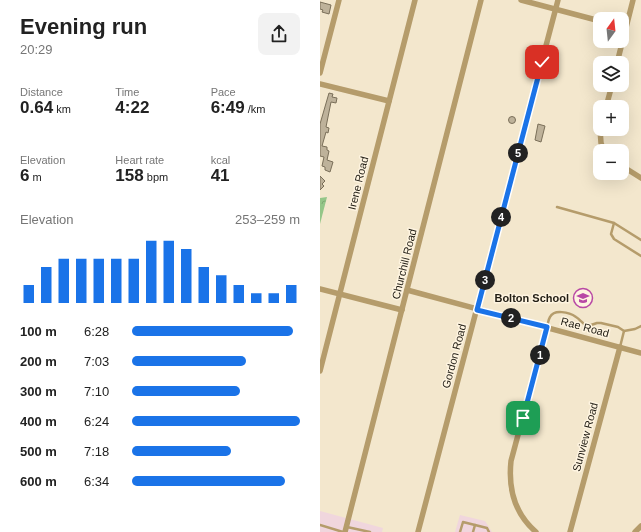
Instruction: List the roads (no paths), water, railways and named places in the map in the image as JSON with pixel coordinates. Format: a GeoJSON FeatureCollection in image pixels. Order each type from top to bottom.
{"type":"FeatureCollection","features":[{"type":"Feature","properties":{"kind":"street"},"geometry":{"type":"LineString","coordinates":[[320,73],[339,0]]}},
{"type":"Feature","properties":{"kind":"street","name":"Irene Road"},"geometry":{"type":"LineString","coordinates":[[320,371],[415,0]]}},
{"type":"Feature","properties":{"kind":"street","name":"Churchill Road"},"geometry":{"type":"LineString","coordinates":[[345,530],[481,0]]}},
{"type":"Feature","properties":{"kind":"street"},"geometry":{"type":"LineString","coordinates":[[521,0],[593,19]]}},
{"type":"Feature","properties":{"kind":"street","name":"Gordon Road"},"geometry":{"type":"LineString","coordinates":[[418,532],[558,0]]}},
{"type":"Feature","properties":{"kind":"street"},"geometry":{"type":"LineString","coordinates":[[629,14],[634,0]]}},
{"type":"Feature","properties":{"kind":"street"},"geometry":{"type":"LineString","coordinates":[[320,84],[389,101]]}},
{"type":"Feature","properties":{"kind":"street"},"geometry":{"type":"LineString","coordinates":[[629,170],[641,178]]}},
{"type":"Feature","properties":{"kind":"street"},"geometry":{"type":"LineString","coordinates":[[320,289],[402,310]]}},
{"type":"Feature","properties":{"kind":"street","name":"Rae Road"},"geometry":{"type":"LineString","coordinates":[[407,290],[641,353]]}},
{"type":"Feature","properties":{"kind":"street"},"geometry":{"type":"LineString","coordinates":[[536,532],[520,514],[512,496],[510,476],[512,461],[547,327]]}},
{"type":"Feature","properties":{"kind":"street","name":"Sunview Road"},"geometry":{"type":"LineString","coordinates":[[570,532],[620,347]]}},
{"type":"Feature","properties":{"kind":"street"},"geometry":{"type":"LineString","coordinates":[[635,532],[641,526]]}},
{"type":"Feature","properties":{"kind":"lane"},"geometry":{"type":"LineString","coordinates":[[557,206],[614,223],[641,240]]}},
{"type":"Feature","properties":{"kind":"lane"},"geometry":{"type":"LineString","coordinates":[[614,223],[611,234],[614,238],[641,256]]}},
{"type":"Feature","properties":{"kind":"lane"},"geometry":{"type":"LineString","coordinates":[[547,327],[553,313],[559,312],[576,317],[583,324],[588,326],[601,323],[618,327],[624,331],[634,330],[641,326]]}},
{"type":"Feature","properties":{"kind":"lane"},"geometry":{"type":"LineString","coordinates":[[620,347],[624,331]]}},
{"type":"Feature","properties":{"kind":"lane"},"geometry":{"type":"LineString","coordinates":[[460,532],[463,522],[487,528],[489,532]]}},
{"type":"Feature","properties":{"kind":"lane"},"geometry":{"type":"LineString","coordinates":[[320,524],[345,530],[370,532]]}},
{"type":"Feature","properties":{"kind":"lane"},"geometry":{"type":"LineString","coordinates":[[473,532],[475,525]]}},
{"type":"Feature","properties":{"kind":"place","name":"Bolton School"},"geometry":{"type":"Point","coordinates":[583,298]}}]}
